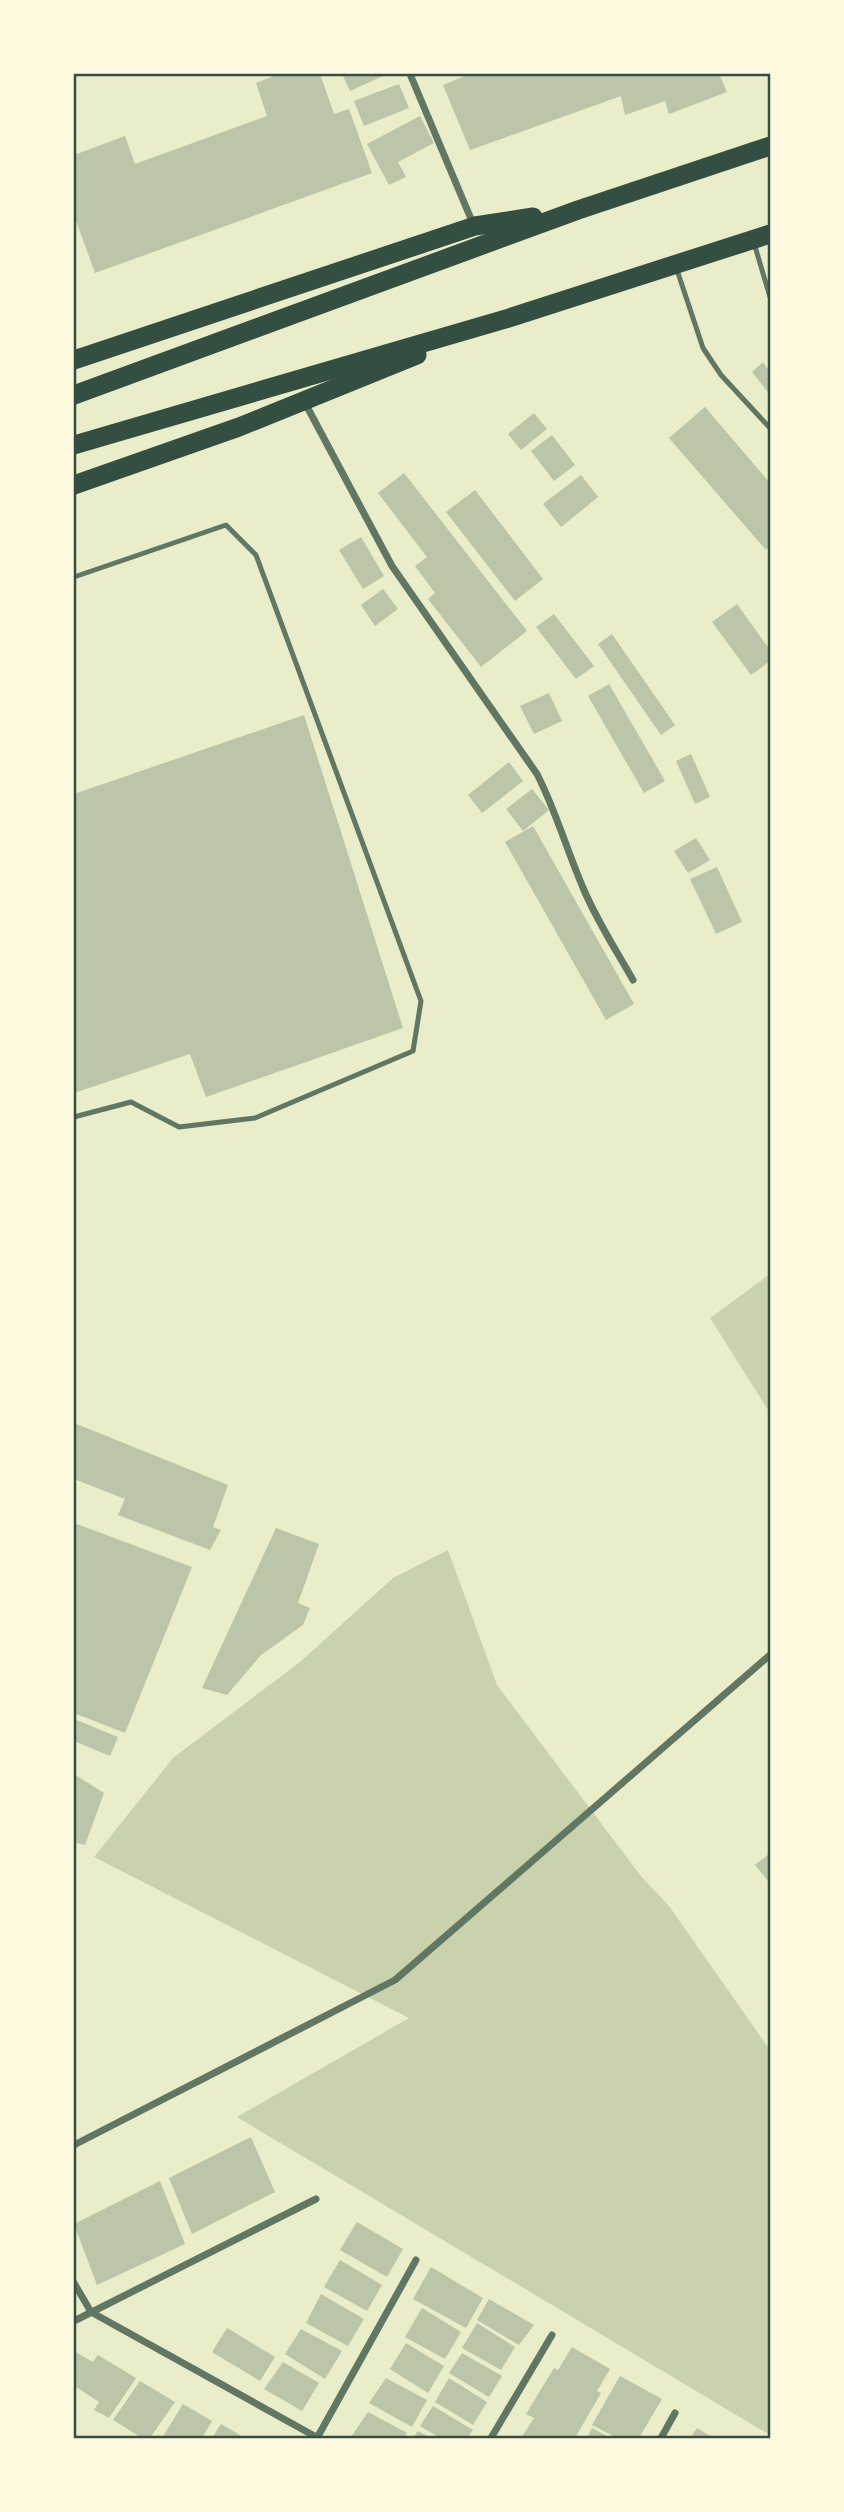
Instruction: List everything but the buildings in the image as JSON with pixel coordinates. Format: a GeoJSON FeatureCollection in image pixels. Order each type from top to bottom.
{"type":"FeatureCollection","features":[{"type":"Feature","properties":{"kind":"highway"},"geometry":{"type":"LineString","coordinates":[[74,395],[578,209],[771,146]]}},
{"type":"Feature","properties":{"kind":"highway"},"geometry":{"type":"LineString","coordinates":[[74,360],[475,226],[578,209]]}},
{"type":"Feature","properties":{"kind":"highway"},"geometry":{"type":"LineString","coordinates":[[74,445],[509,318],[762,237]]}},
{"type":"Feature","properties":{"kind":"highway"},"geometry":{"type":"LineString","coordinates":[[74,485],[239,427],[509,318]]}},
{"type":"Feature","properties":{"kind":"street"},"geometry":{"type":"LineString","coordinates":[[410,74],[475,226]]}},
{"type":"Feature","properties":{"kind":"street"},"geometry":{"type":"LineString","coordinates":[[304,400],[392,566],[537,774],[591,905],[633,980]]}},
{"type":"Feature","properties":{"kind":"street"},"geometry":{"type":"LineString","coordinates":[[74,2145],[395,1980],[771,1656]]}},
{"type":"Feature","properties":{"kind":"street"},"geometry":{"type":"LineString","coordinates":[[74,2321],[316,2199]]}},
{"type":"Feature","properties":{"kind":"street"},"geometry":{"type":"LineString","coordinates":[[74,2283],[91,2312],[317,2438],[416,2260]]}},
{"type":"Feature","properties":{"kind":"street"},"geometry":{"type":"LineString","coordinates":[[491,2438],[552,2335]]}},
{"type":"Feature","properties":{"kind":"street"},"geometry":{"type":"LineString","coordinates":[[661,2438],[676,2413]]}},
{"type":"Feature","properties":{"kind":"lane"},"geometry":{"type":"LineString","coordinates":[[762,237],[771,297]]}},
{"type":"Feature","properties":{"kind":"lane"},"geometry":{"type":"LineString","coordinates":[[676,264],[703,348],[722,375],[771,428]]}},
{"type":"Feature","properties":{"kind":"lane"},"geometry":{"type":"LineString","coordinates":[[74,578],[226,525],[256,555],[421,1001],[413,1051],[255,1118],[179,1126],[131,1102],[74,1117]]}},
{"type":"Feature","properties":{"kind":"green space"},"geometry":{"type":"Polygon","coordinates":[[[770,1274],[770,1413],[710,1318],[770,1274]]]}},
{"type":"Feature","properties":{"kind":"green space"},"geometry":{"type":"Polygon","coordinates":[[[448,1550],[497,1685],[640,1875],[669,1906],[770,2050],[770,2435],[237,2117],[409,2018],[94,1857],[173,1758],[300,1662],[393,1578],[448,1550]]]}}]}
